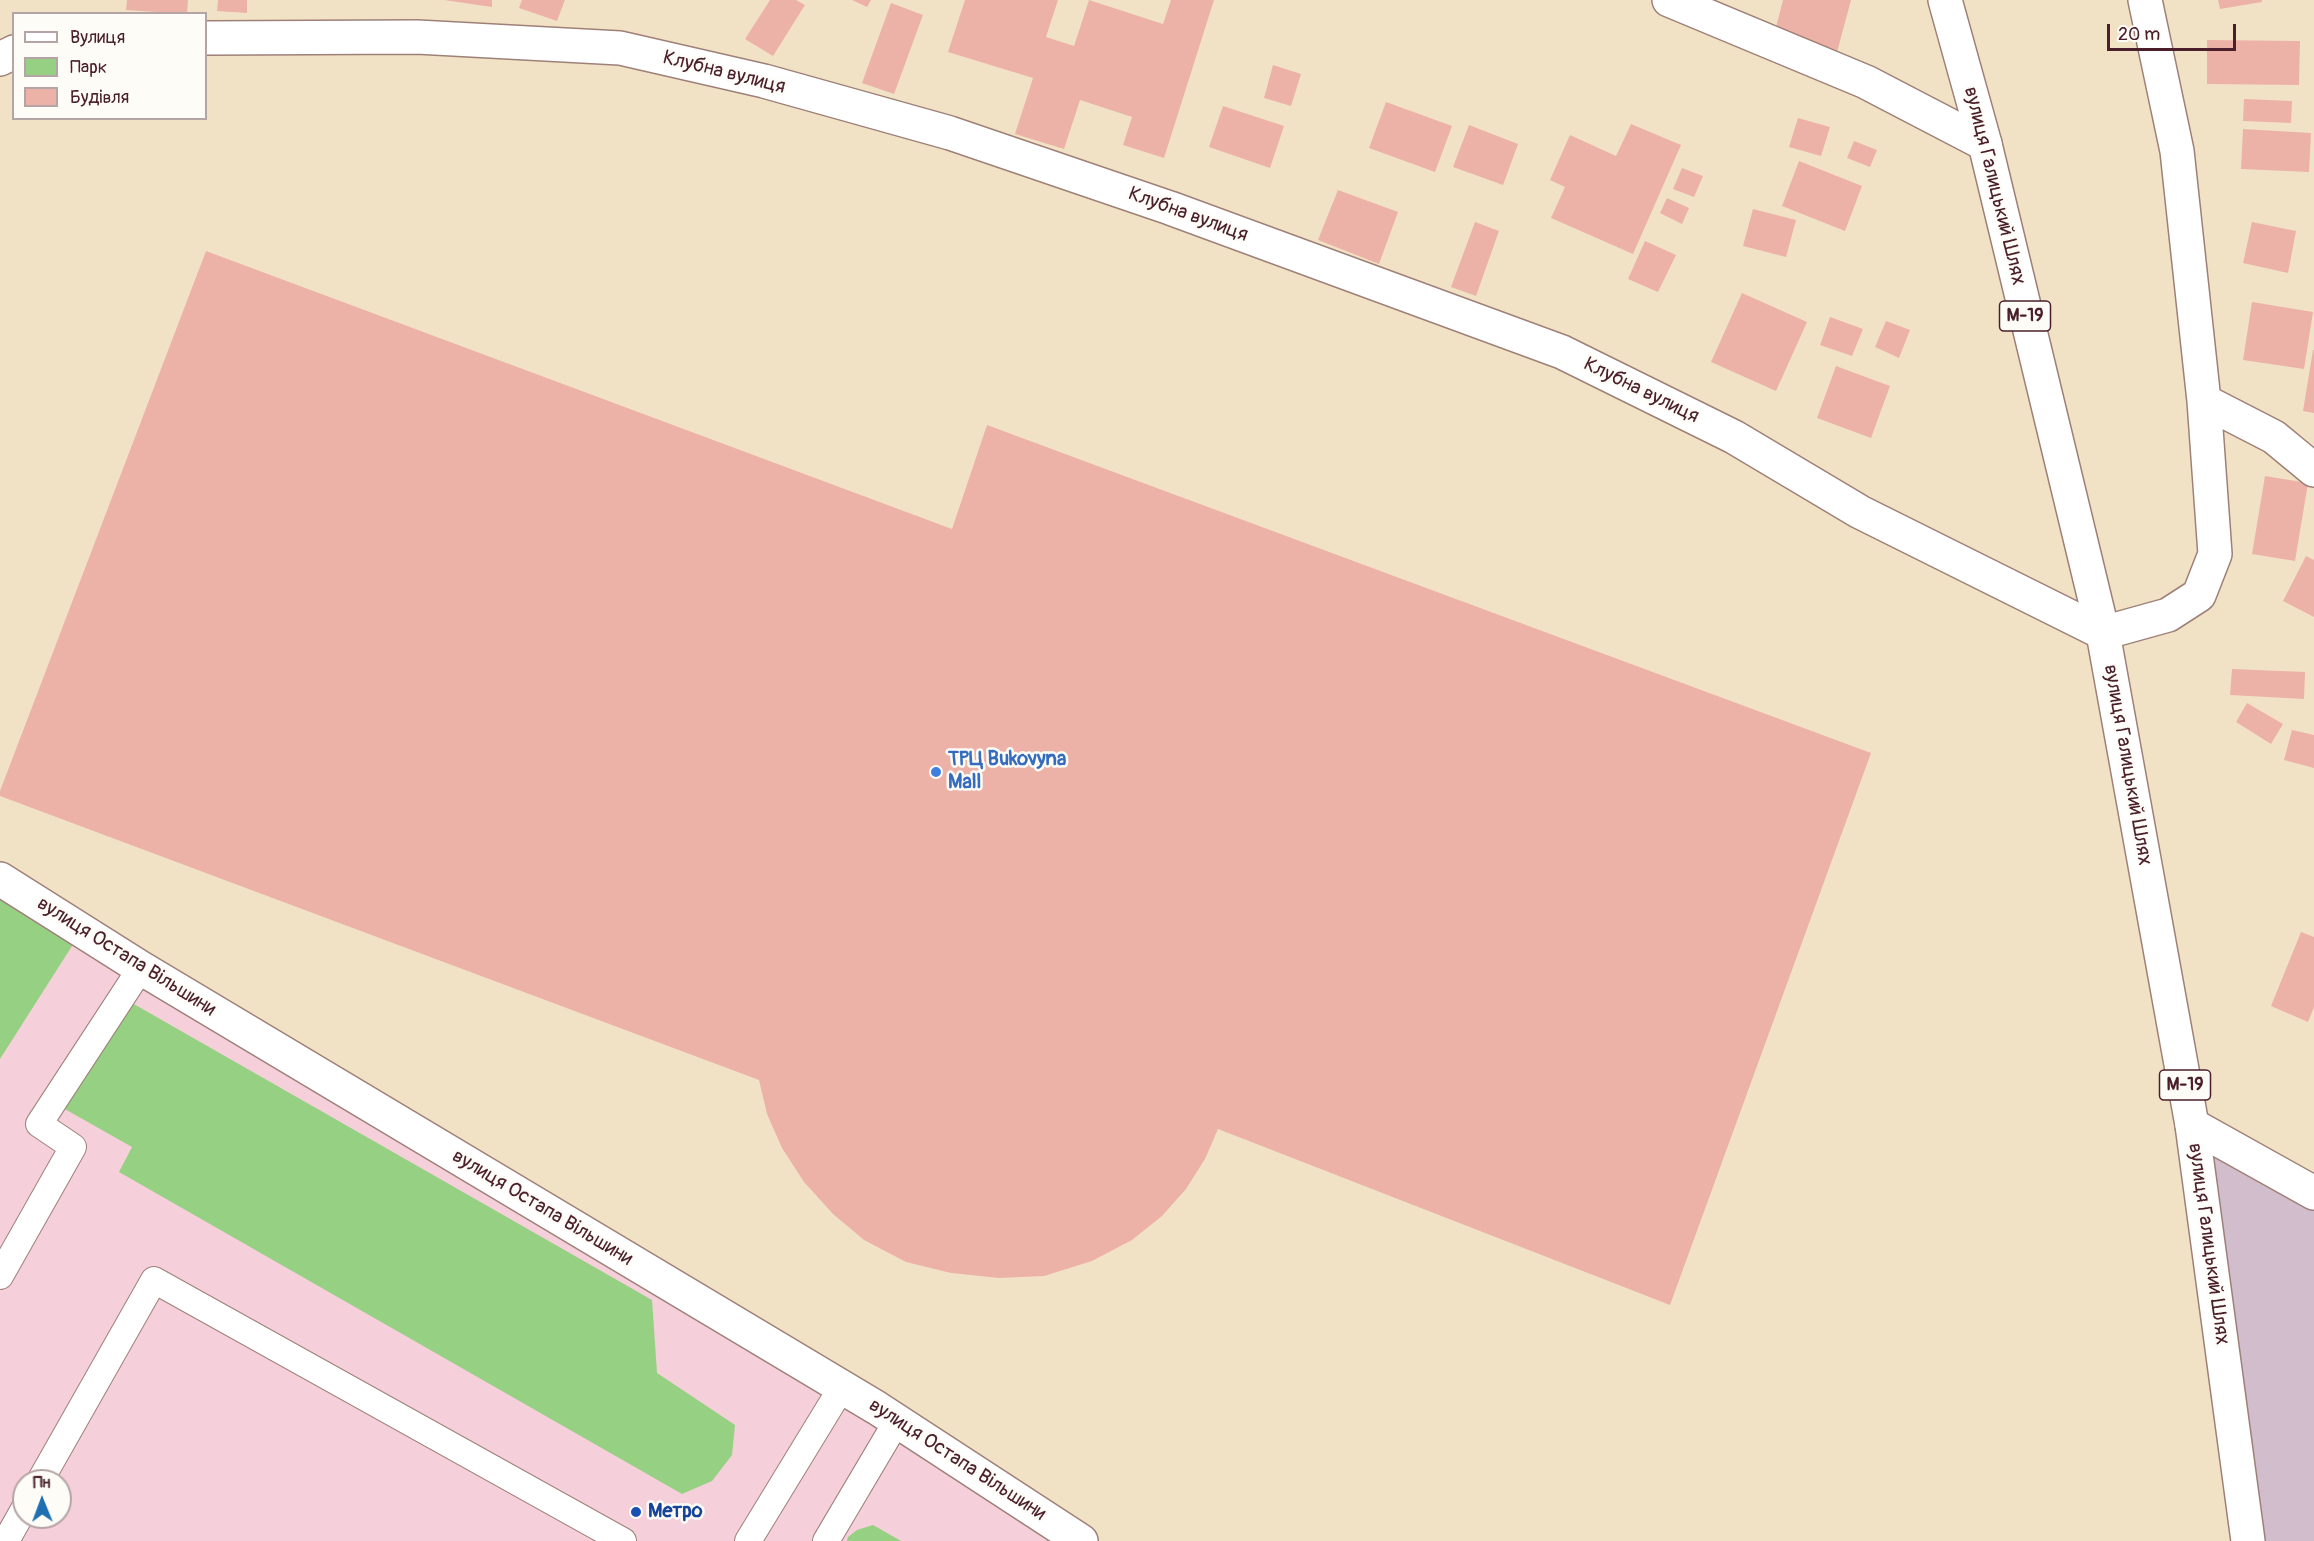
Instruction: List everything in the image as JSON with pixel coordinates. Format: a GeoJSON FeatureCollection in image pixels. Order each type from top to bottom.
{"type":"FeatureCollection","features":[{"type":"Feature","properties":{"kind":"main road"},"geometry":{"type":"LineString","coordinates":[[1669,0],[1866,82],[1985,144]]}},
{"type":"Feature","properties":{"kind":"main road","name":"вулиця Галицький Шлях"},"geometry":{"type":"LineString","coordinates":[[1945,0],[1985,144],[2103,633],[2192,1125],[2248,1541]]}},
{"type":"Feature","properties":{"kind":"main road"},"geometry":{"type":"LineString","coordinates":[[2103,633],[2168,615],[2199,595],[2215,554],[2204,401],[2177,151],[2145,0]]}},
{"type":"Feature","properties":{"kind":"main road","name":"Клубна вулиця"},"geometry":{"type":"LineString","coordinates":[[207,38],[417,37],[620,48],[764,81],[950,133],[1170,208],[1562,352],[1734,436],[1860,512],[2103,633]]}},
{"type":"Feature","properties":{"kind":"main road"},"geometry":{"type":"LineString","coordinates":[[2204,401],[2274,437],[2314,470]]}},
{"type":"Feature","properties":{"kind":"main road","name":"вулиця Остапа Вільшини"},"geometry":{"type":"LineString","coordinates":[[0,879],[141,968],[842,1387],[1081,1541]]}},
{"type":"Feature","properties":{"kind":"main road"},"geometry":{"type":"LineString","coordinates":[[2192,1125],[2314,1193]]}},
{"type":"Feature","properties":{"kind":"lane"},"geometry":{"type":"LineString","coordinates":[[0,1276],[73,1147],[39,1124],[141,968]]}},
{"type":"Feature","properties":{"kind":"lane"},"geometry":{"type":"LineString","coordinates":[[47,1469],[154,1280],[623,1541]]}},
{"type":"Feature","properties":{"kind":"lane"},"geometry":{"type":"LineString","coordinates":[[748,1541],[842,1387]]}},
{"type":"Feature","properties":{"kind":"lane"},"geometry":{"type":"LineString","coordinates":[[826,1541],[897,1421]]}},
{"type":"Feature","properties":{"kind":"shaded area"},"geometry":{"type":"Polygon","coordinates":[[[74,943],[1070,1541],[0,1541],[0,1059],[74,943]]]}},
{"type":"Feature","properties":{"kind":"shaded area"},"geometry":{"type":"Polygon","coordinates":[[[2176,1108],[2314,1185],[2314,1541],[2238,1541],[2176,1108]]]}},
{"type":"Feature","properties":{"kind":"green space"},"geometry":{"type":"Polygon","coordinates":[[[0,899],[74,943],[0,1059],[0,899]]]}},
{"type":"Feature","properties":{"kind":"green space"},"geometry":{"type":"Polygon","coordinates":[[[132,1003],[652,1300],[657,1373],[735,1425],[732,1455],[712,1481],[682,1494],[119,1172],[132,1147],[63,1108],[132,1003]]]}},
{"type":"Feature","properties":{"kind":"green space"},"geometry":{"type":"Polygon","coordinates":[[[873,1525],[901,1541],[847,1541],[848,1537],[857,1530],[873,1525]]]}},
{"type":"Feature","properties":{"kind":"building"},"geometry":{"type":"Polygon","coordinates":[[[127,0],[188,0],[187,12],[126,10],[127,0]]]}},
{"type":"Feature","properties":{"kind":"building"},"geometry":{"type":"Polygon","coordinates":[[[218,0],[247,0],[247,13],[217,11],[218,0]]]}},
{"type":"Feature","properties":{"kind":"building"},"geometry":{"type":"Polygon","coordinates":[[[444,0],[492,0],[492,7],[444,0]]]}},
{"type":"Feature","properties":{"kind":"building"},"geometry":{"type":"Polygon","coordinates":[[[522,0],[565,0],[557,21],[519,8],[522,0]]]}},
{"type":"Feature","properties":{"kind":"building"},"geometry":{"type":"Polygon","coordinates":[[[770,0],[796,0],[805,5],[773,56],[745,39],[770,0]]]}},
{"type":"Feature","properties":{"kind":"building"},"geometry":{"type":"Polygon","coordinates":[[[852,0],[871,0],[867,7],[852,0]]]}},
{"type":"Feature","properties":{"kind":"building"},"geometry":{"type":"Polygon","coordinates":[[[965,0],[1058,0],[1046,37],[1074,46],[1089,0],[1163,24],[1171,0],[1214,0],[1164,158],[1123,145],[1132,117],[1080,100],[1064,149],[1015,134],[1033,78],[948,52],[965,0]]]}},
{"type":"Feature","properties":{"kind":"building"},"geometry":{"type":"Polygon","coordinates":[[[1783,0],[1851,0],[1836,56],[1773,39],[1783,0]]]}},
{"type":"Feature","properties":{"kind":"building"},"geometry":{"type":"Polygon","coordinates":[[[2218,0],[2262,0],[2262,2],[2220,9],[2218,0]]]}},
{"type":"Feature","properties":{"kind":"building"},"geometry":{"type":"Polygon","coordinates":[[[891,3],[923,15],[894,94],[862,83],[891,3]]]}},
{"type":"Feature","properties":{"kind":"building"},"geometry":{"type":"Polygon","coordinates":[[[2207,40],[2300,41],[2299,85],[2207,84],[2207,40]]]}},
{"type":"Feature","properties":{"kind":"building"},"geometry":{"type":"Polygon","coordinates":[[[1273,65],[1301,74],[1291,106],[1264,98],[1273,65]]]}},
{"type":"Feature","properties":{"kind":"building"},"geometry":{"type":"Polygon","coordinates":[[[2244,99],[2292,101],[2291,123],[2243,121],[2244,99]]]}},
{"type":"Feature","properties":{"kind":"building"},"geometry":{"type":"Polygon","coordinates":[[[1386,102],[1452,126],[1435,172],[1369,148],[1386,102]]]}},
{"type":"Feature","properties":{"kind":"building"},"geometry":{"type":"Polygon","coordinates":[[[1223,106],[1284,126],[1270,168],[1209,147],[1223,106]]]}},
{"type":"Feature","properties":{"kind":"building"},"geometry":{"type":"Polygon","coordinates":[[[1798,118],[1830,127],[1821,156],[1789,147],[1798,118]]]}},
{"type":"Feature","properties":{"kind":"building"},"geometry":{"type":"Polygon","coordinates":[[[1631,124],[1681,145],[1633,254],[1551,218],[1565,187],[1550,180],[1570,135],[1616,156],[1631,124]]]}},
{"type":"Feature","properties":{"kind":"building"},"geometry":{"type":"Polygon","coordinates":[[[1469,125],[1518,144],[1503,185],[1453,167],[1469,125]]]}},
{"type":"Feature","properties":{"kind":"building"},"geometry":{"type":"Polygon","coordinates":[[[2243,129],[2311,133],[2309,172],[2241,169],[2243,129]]]}},
{"type":"Feature","properties":{"kind":"building"},"geometry":{"type":"Polygon","coordinates":[[[1854,141],[1877,150],[1870,167],[1847,158],[1854,141]]]}},
{"type":"Feature","properties":{"kind":"building"},"geometry":{"type":"Polygon","coordinates":[[[1799,161],[1862,186],[1845,231],[1782,206],[1799,161]]]}},
{"type":"Feature","properties":{"kind":"building"},"geometry":{"type":"Polygon","coordinates":[[[1682,168],[1703,176],[1694,197],[1673,189],[1682,168]]]}},
{"type":"Feature","properties":{"kind":"building"},"geometry":{"type":"Polygon","coordinates":[[[1338,190],[1398,212],[1379,264],[1318,240],[1338,190]]]}},
{"type":"Feature","properties":{"kind":"building"},"geometry":{"type":"Polygon","coordinates":[[[1667,198],[1689,208],[1682,224],[1660,213],[1667,198]]]}},
{"type":"Feature","properties":{"kind":"building"},"geometry":{"type":"Polygon","coordinates":[[[1753,209],[1796,220],[1786,257],[1743,246],[1753,209]]]}},
{"type":"Feature","properties":{"kind":"building"},"geometry":{"type":"Polygon","coordinates":[[[1475,222],[1499,231],[1476,296],[1451,287],[1475,222]]]}},
{"type":"Feature","properties":{"kind":"building"},"geometry":{"type":"Polygon","coordinates":[[[2252,222],[2296,231],[2288,273],[2243,263],[2252,222]]]}},
{"type":"Feature","properties":{"kind":"building"},"geometry":{"type":"Polygon","coordinates":[[[1645,241],[1676,255],[1658,292],[1628,279],[1645,241]]]}},
{"type":"Feature","properties":{"kind":"building","name":"ТРЦ Bukovyna Mall"},"geometry":{"type":"Polygon","coordinates":[[[206,251],[952,529],[987,425],[1871,753],[1670,1305],[1218,1129],[1205,1159],[1186,1189],[1162,1216],[1132,1240],[1092,1261],[1044,1276],[999,1278],[951,1273],[906,1262],[864,1240],[833,1214],[804,1182],[782,1148],[767,1114],[759,1080],[0,796],[206,251]]]}},
{"type":"Feature","properties":{"kind":"building"},"geometry":{"type":"Polygon","coordinates":[[[1742,293],[1807,322],[1776,391],[1711,362],[1742,293]]]}},
{"type":"Feature","properties":{"kind":"building"},"geometry":{"type":"Polygon","coordinates":[[[2252,302],[2313,312],[2304,369],[2243,360],[2252,302]]]}},
{"type":"Feature","properties":{"kind":"building"},"geometry":{"type":"Polygon","coordinates":[[[1830,317],[1863,329],[1852,356],[1820,345],[1830,317]]]}},
{"type":"Feature","properties":{"kind":"building"},"geometry":{"type":"Polygon","coordinates":[[[1886,321],[1910,330],[1899,358],[1875,347],[1886,321]]]}},
{"type":"Feature","properties":{"kind":"building"},"geometry":{"type":"Polygon","coordinates":[[[2314,350],[2314,413],[2303,411],[2314,350]]]}},
{"type":"Feature","properties":{"kind":"building"},"geometry":{"type":"Polygon","coordinates":[[[1836,366],[1890,386],[1871,438],[1817,418],[1836,366]]]}},
{"type":"Feature","properties":{"kind":"building"},"geometry":{"type":"Polygon","coordinates":[[[2265,476],[2308,483],[2295,561],[2252,554],[2265,476]]]}},
{"type":"Feature","properties":{"kind":"building"},"geometry":{"type":"Polygon","coordinates":[[[2306,556],[2314,560],[2314,617],[2283,601],[2306,556]]]}},
{"type":"Feature","properties":{"kind":"building"},"geometry":{"type":"Polygon","coordinates":[[[2232,669],[2305,672],[2304,699],[2230,695],[2232,669]]]}},
{"type":"Feature","properties":{"kind":"building"},"geometry":{"type":"Polygon","coordinates":[[[2247,703],[2283,724],[2271,744],[2236,722],[2247,703]]]}},
{"type":"Feature","properties":{"kind":"building"},"geometry":{"type":"Polygon","coordinates":[[[2292,730],[2314,735],[2314,768],[2284,760],[2292,730]]]}},
{"type":"Feature","properties":{"kind":"building"},"geometry":{"type":"Polygon","coordinates":[[[2301,932],[2314,937],[2314,1007],[2308,1022],[2271,1006],[2301,932]]]}},
{"type":"Feature","properties":{"kind":"place","name":"ТРЦ Bukovyna Mall"},"geometry":{"type":"Point","coordinates":[936,772]}},
{"type":"Feature","properties":{"kind":"place","name":"Метро"},"geometry":{"type":"Point","coordinates":[636,1512]}}]}
